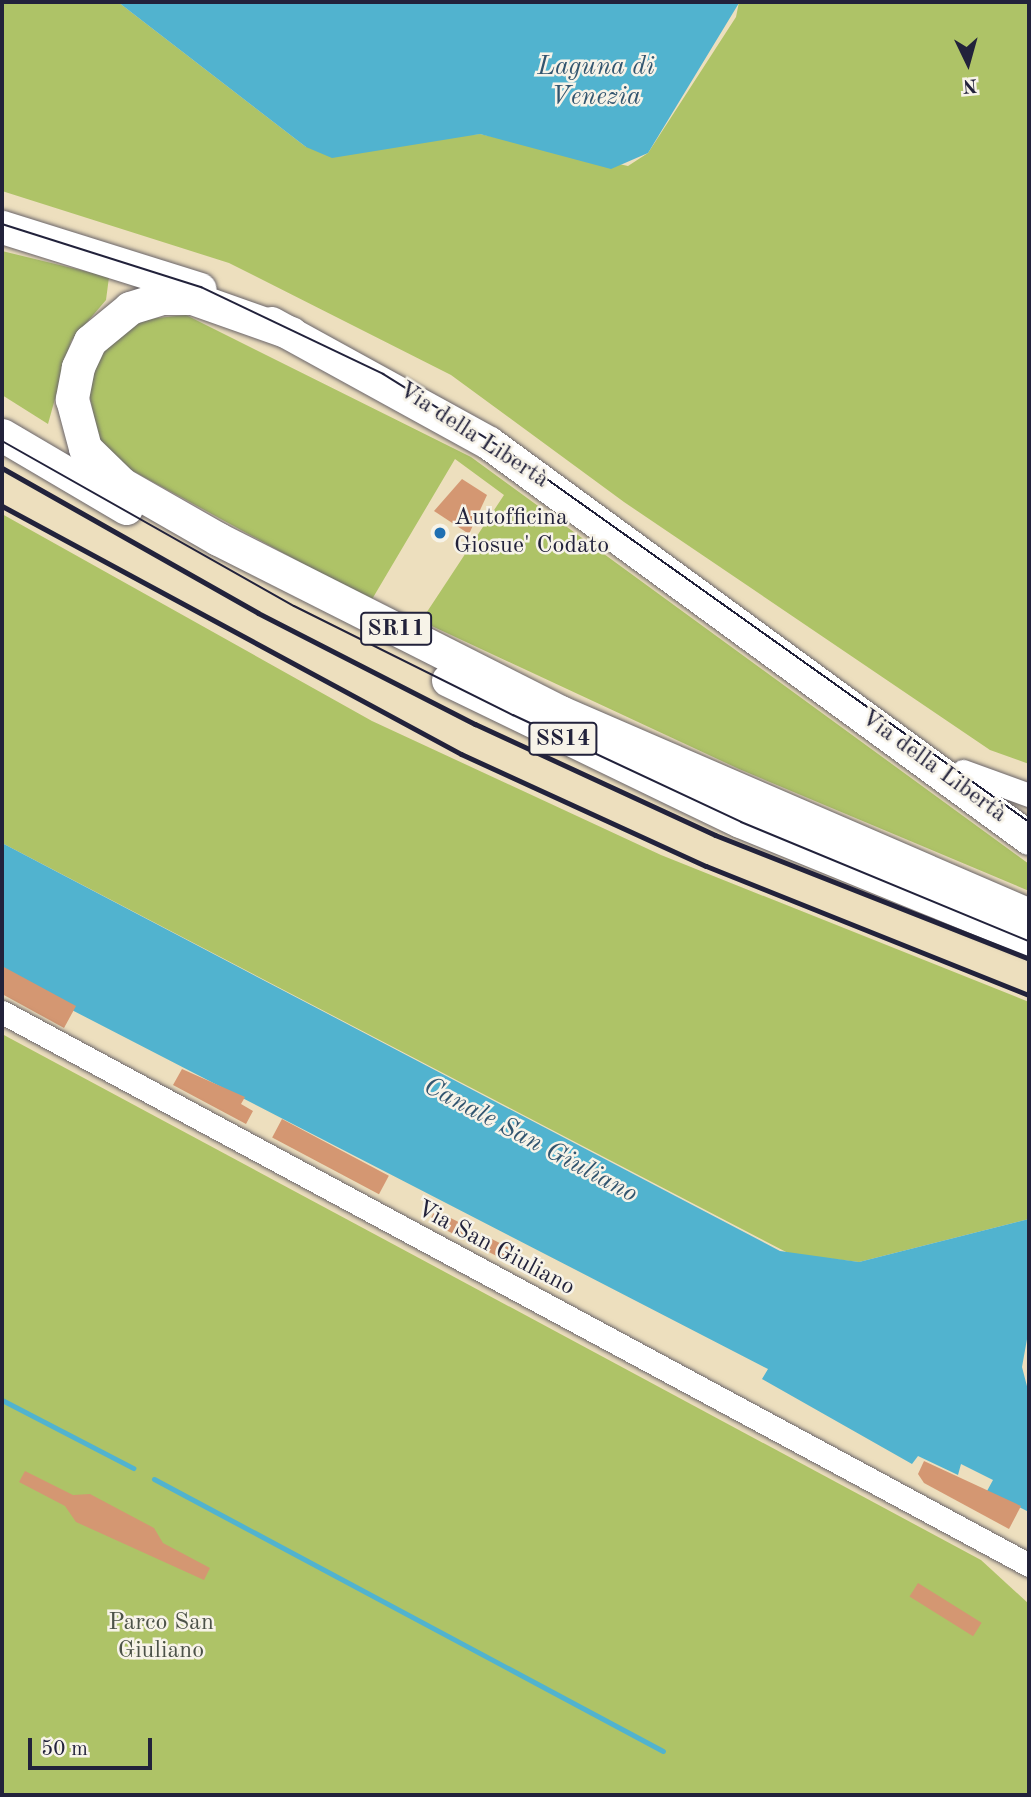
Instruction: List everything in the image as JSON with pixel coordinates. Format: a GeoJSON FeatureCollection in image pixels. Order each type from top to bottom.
{"type":"FeatureCollection","features":[{"type":"Feature","properties":{"kind":"highway","name":"Via della Libertà"},"geometry":{"type":"LineString","coordinates":[[2,227],[194,286],[291,333],[489,443],[775,647],[1029,838]]}},
{"type":"Feature","properties":{"kind":"highway","name":"SR11"},"geometry":{"type":"LineString","coordinates":[[291,333],[192,298],[162,298],[130,307],[90,341],[78,367],[72,399],[85,448],[122,484],[218,539],[559,712],[1029,915]]}},
{"type":"Feature","properties":{"kind":"highway","name":"SR11"},"geometry":{"type":"LineString","coordinates":[[2,435],[390,650],[700,786],[1029,915]]}},
{"type":"Feature","properties":{"kind":"highway"},"geometry":{"type":"LineString","coordinates":[[775,647],[963,771],[1029,819]]}},
{"type":"Feature","properties":{"kind":"highway","name":"SS14"},"geometry":{"type":"LineString","coordinates":[[390,650],[740,821],[1029,939]]}},
{"type":"Feature","properties":{"kind":"street"},"geometry":{"type":"LineString","coordinates":[[963,771],[1029,795]]}},
{"type":"Feature","properties":{"kind":"street","name":"Via San Giuliano"},"geometry":{"type":"LineString","coordinates":[[2,1012],[1029,1565]]}},
{"type":"Feature","properties":{"kind":"street","name":"Via San Giuliano"},"geometry":{"type":"LineString","coordinates":[[962,1531],[1029,1577]]}},
{"type":"Feature","properties":{"kind":"green space"},"geometry":{"type":"Polygon","coordinates":[[[2,2],[118,2],[306,147],[480,134],[628,166],[648,153],[736,17],[739,2],[1029,2],[1029,764],[990,750],[624,502],[451,375],[229,263],[2,191],[2,2]]]}},
{"type":"Feature","properties":{"kind":"green space"},"geometry":{"type":"Polygon","coordinates":[[[2,251],[109,277],[106,300],[71,341],[48,424],[2,395],[2,251]]]}},
{"type":"Feature","properties":{"kind":"green space"},"geometry":{"type":"Polygon","coordinates":[[[186,315],[471,457],[1029,864],[1029,891],[739,769],[421,621],[504,495],[455,459],[371,601],[122,465],[98,437],[89,392],[102,347],[138,320],[186,315]]]}},
{"type":"Feature","properties":{"kind":"green space"},"geometry":{"type":"Polygon","coordinates":[[[2,514],[372,721],[661,855],[1029,1002],[1029,1219],[859,1262],[790,1254],[2,843],[2,514]]]}},
{"type":"Feature","properties":{"kind":"green space","name":"Parco San Giuliano"},"geometry":{"type":"Polygon","coordinates":[[[2,1034],[981,1560],[1029,1604],[1029,1795],[2,1795],[2,1034]]]}},
{"type":"Feature","properties":{"kind":"water","name":"Laguna di Venezia"},"geometry":{"type":"Polygon","coordinates":[[[118,2],[739,3],[648,153],[611,169],[480,134],[332,158],[306,147],[118,2]]]}},
{"type":"Feature","properties":{"kind":"water","name":"Canale San Giuliano"},"geometry":{"type":"Polygon","coordinates":[[[2,843],[780,1251],[859,1262],[1029,1219],[1029,1328],[1022,1367],[1029,1394],[1029,1512],[987,1491],[993,1480],[961,1464],[958,1475],[918,1456],[912,1464],[762,1379],[768,1369],[2,974],[2,843]]]}},
{"type":"Feature","properties":{"kind":"building"},"geometry":{"type":"Polygon","coordinates":[[[462,479],[487,495],[469,534],[434,511],[462,479]]]}},
{"type":"Feature","properties":{"kind":"building"},"geometry":{"type":"Polygon","coordinates":[[[2,966],[76,1006],[64,1028],[2,994],[2,966]]]}},
{"type":"Feature","properties":{"kind":"building"},"geometry":{"type":"Polygon","coordinates":[[[182,1069],[245,1097],[241,1104],[253,1111],[246,1124],[173,1085],[182,1069]]]}},
{"type":"Feature","properties":{"kind":"building"},"geometry":{"type":"Polygon","coordinates":[[[282,1119],[389,1176],[379,1194],[272,1138],[282,1119]]]}},
{"type":"Feature","properties":{"kind":"building"},"geometry":{"type":"Polygon","coordinates":[[[435,1210],[509,1248],[503,1259],[429,1222],[435,1210]]]}},
{"type":"Feature","properties":{"kind":"building"},"geometry":{"type":"Polygon","coordinates":[[[924,1461],[1021,1506],[1009,1529],[924,1483],[918,1474],[924,1461]]]}},
{"type":"Feature","properties":{"kind":"building"},"geometry":{"type":"Polygon","coordinates":[[[25,1471],[73,1495],[90,1494],[154,1528],[163,1543],[210,1568],[204,1580],[76,1522],[65,1506],[19,1482],[25,1471]]]}},
{"type":"Feature","properties":{"kind":"building"},"geometry":{"type":"Polygon","coordinates":[[[918,1583],[982,1623],[973,1636],[910,1597],[918,1583]]]}},
{"type":"Feature","properties":{"kind":"waterway"},"geometry":{"type":"LineString","coordinates":[[2,1400],[133,1468]]}},
{"type":"Feature","properties":{"kind":"waterway"},"geometry":{"type":"LineString","coordinates":[[154,1479],[663,1751]]}},
{"type":"Feature","properties":{"kind":"tram line"},"geometry":{"type":"LineString","coordinates":[[2,224],[201,287],[383,374],[513,455],[1029,822]]}},
{"type":"Feature","properties":{"kind":"tram line"},"geometry":{"type":"LineString","coordinates":[[2,441],[294,606],[513,715],[741,822],[1029,941]]}},
{"type":"Feature","properties":{"kind":"railway"},"geometry":{"type":"LineString","coordinates":[[2,468],[258,613],[475,724],[715,835],[1029,959]]}},
{"type":"Feature","properties":{"kind":"railway"},"geometry":{"type":"LineString","coordinates":[[2,506],[461,754],[706,866],[1029,995]]}},
{"type":"Feature","properties":{"kind":"place","name":"Autofficina Giosue' Codato"},"geometry":{"type":"Point","coordinates":[440,533]}}]}
